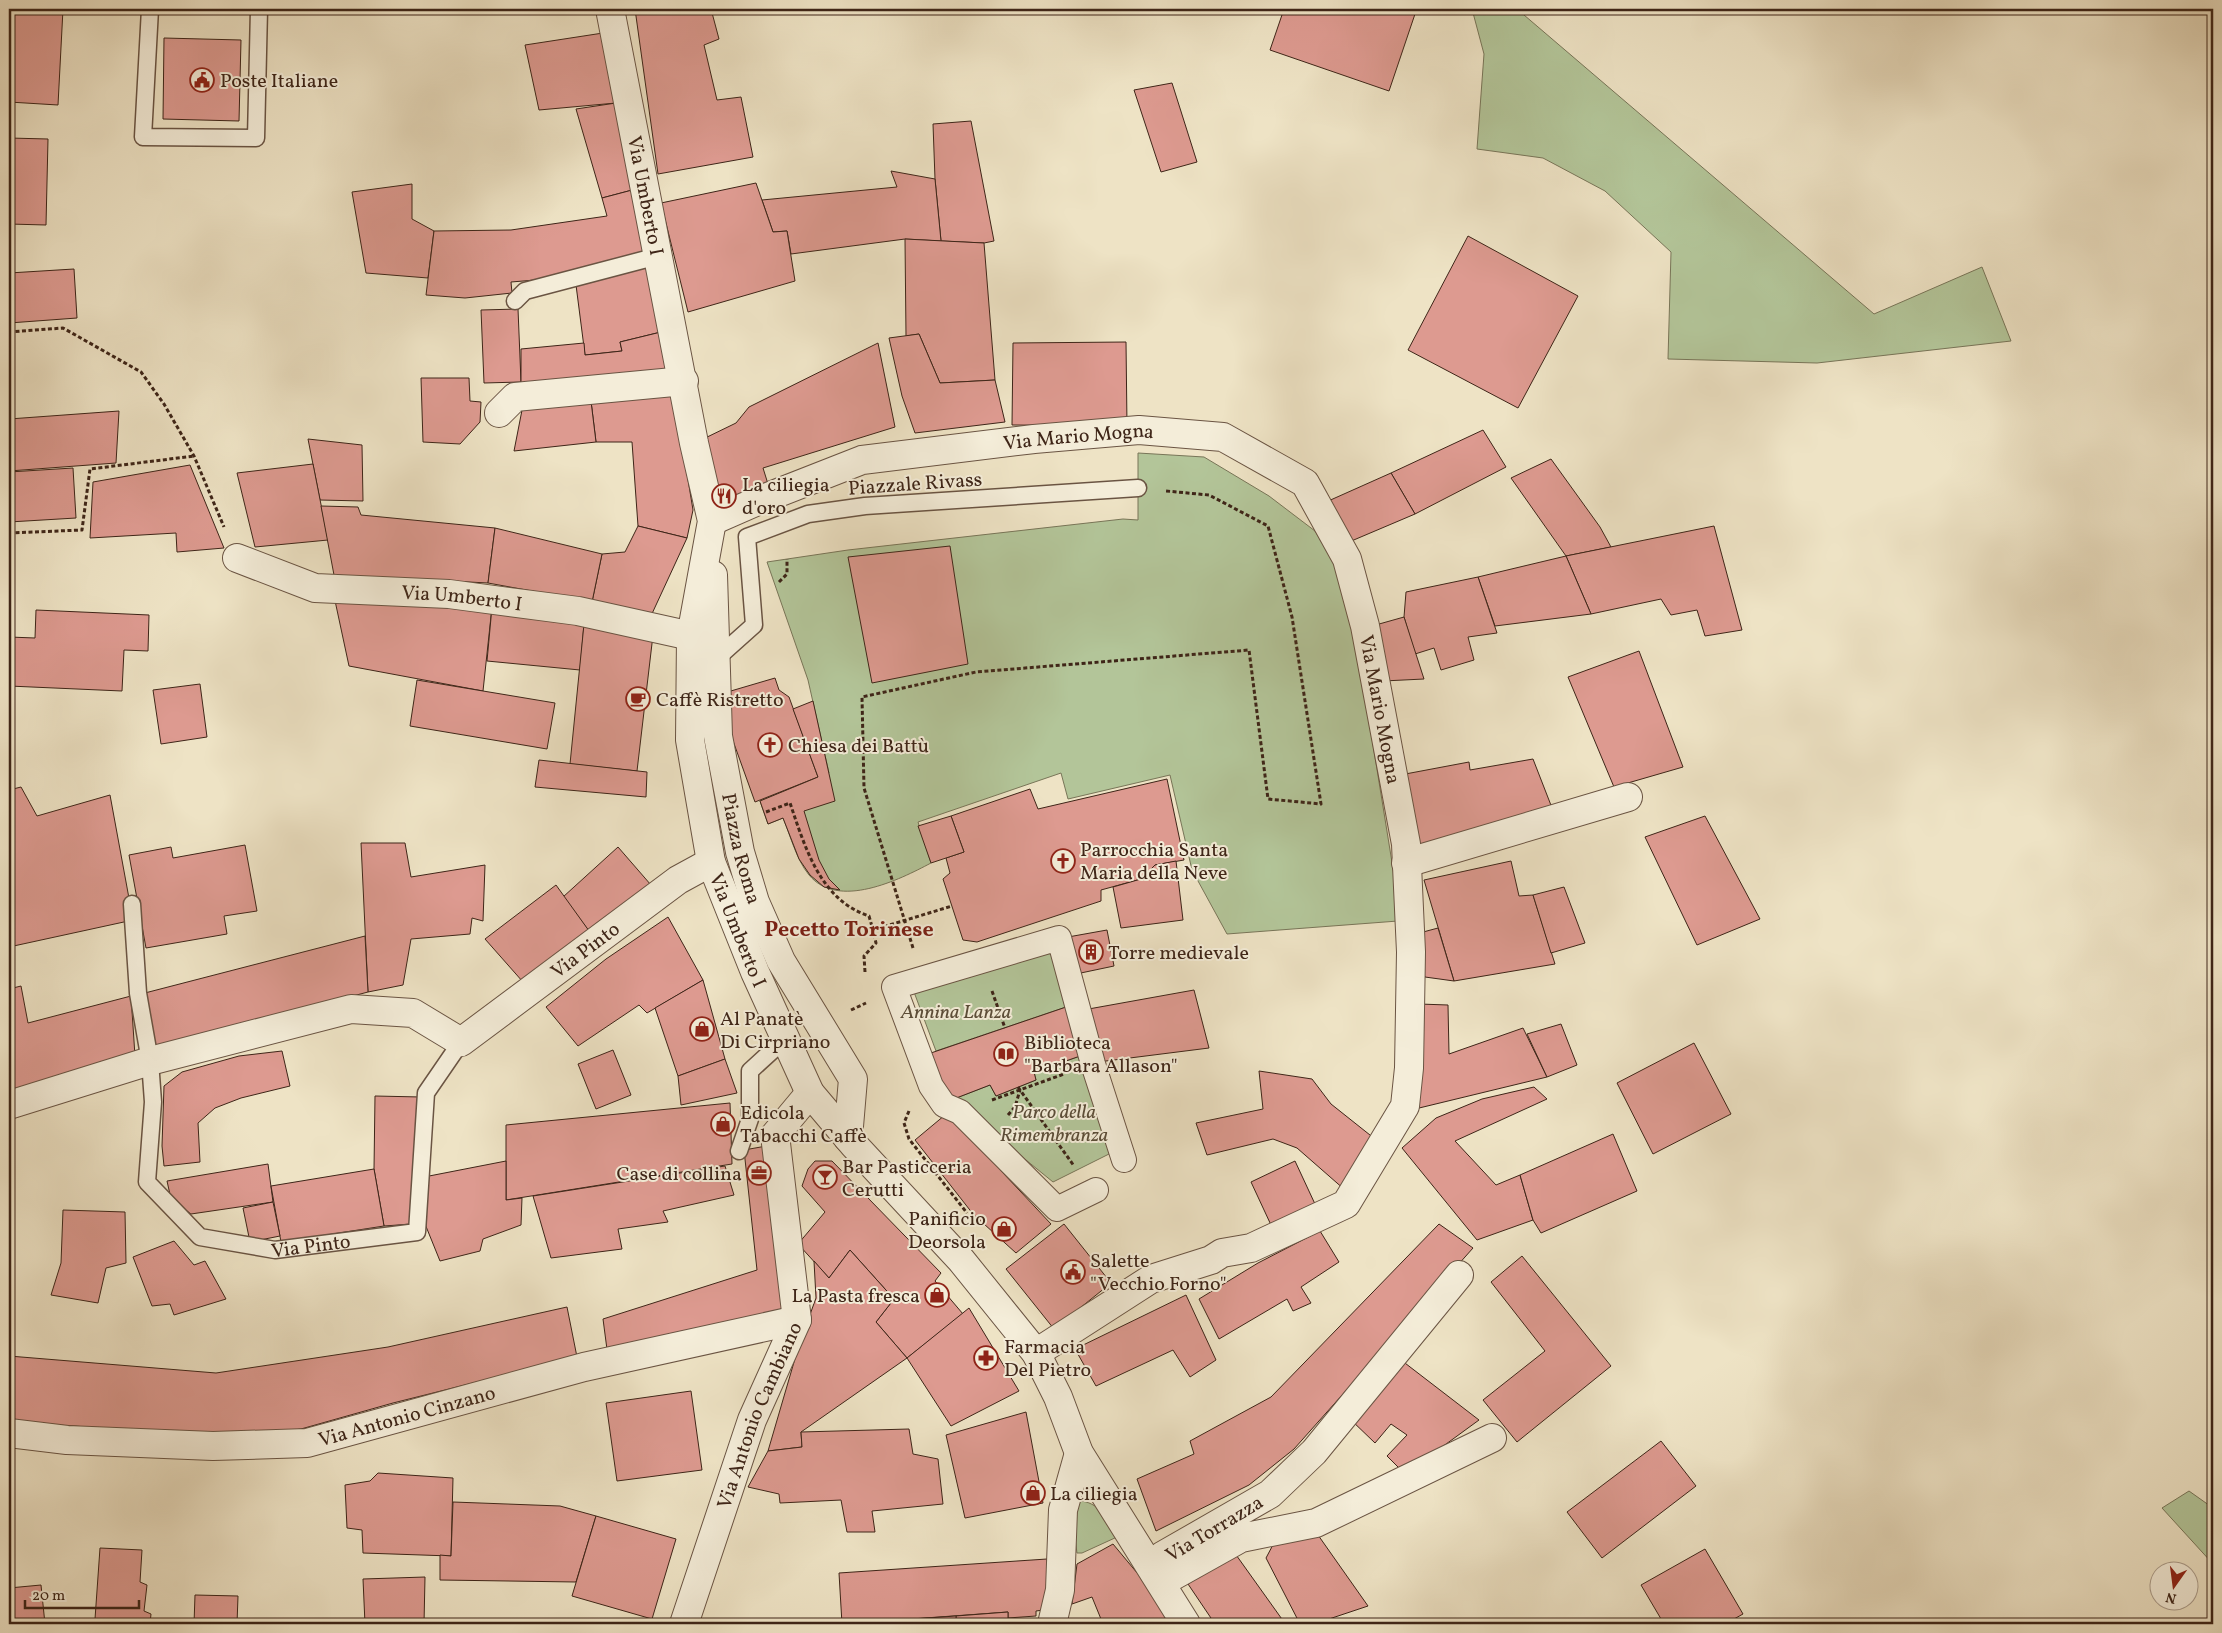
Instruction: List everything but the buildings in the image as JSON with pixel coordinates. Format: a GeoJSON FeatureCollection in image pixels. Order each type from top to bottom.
{"type":"FeatureCollection","features":[{"type":"Feature","properties":{"kind":"street","name":"Via Umberto I"},"geometry":{"type":"LineString","coordinates":[[610,9],[684,381],[710,529],[691,636],[690,740],[711,862],[755,972],[810,1093],[848,1138],[961,1260],[1036,1353],[1058,1397],[1078,1453],[1186,1624]]}},
{"type":"Feature","properties":{"kind":"street"},"geometry":{"type":"LineString","coordinates":[[498,413],[515,397],[684,381]]}},
{"type":"Feature","properties":{"kind":"street","name":"Via Mario Mogna"},"geometry":{"type":"LineString","coordinates":[[710,529],[760,500],[862,460],[1034,439],[1140,430],[1223,437],[1305,483],[1347,559],[1365,626],[1395,776],[1406,844],[1410,952],[1409,1068],[1405,1106],[1346,1204],[1251,1248],[1222,1253],[1211,1260],[1151,1279],[1036,1353]]}},
{"type":"Feature","properties":{"kind":"street","name":"Piazza Roma"},"geometry":{"type":"LineString","coordinates":[[710,529],[716,659],[714,685],[718,736],[740,852],[755,902],[782,961],[853,1079],[848,1138]]}},
{"type":"Feature","properties":{"kind":"street","name":"Via Umberto I"},"geometry":{"type":"LineString","coordinates":[[237,558],[315,588],[449,594],[578,612],[691,636]]}},
{"type":"Feature","properties":{"kind":"street"},"geometry":{"type":"LineString","coordinates":[[1406,864],[1628,797]]}},
{"type":"Feature","properties":{"kind":"street","name":"Via Pinto"},"geometry":{"type":"LineString","coordinates":[[461,1042],[678,880],[711,862]]}},
{"type":"Feature","properties":{"kind":"street"},"geometry":{"type":"LineString","coordinates":[[1096,1190],[1057,1209],[960,1112],[944,1105],[931,1086],[894,987],[922,977],[1059,938],[1093,1064],[1124,1160]]}},
{"type":"Feature","properties":{"kind":"street"},"geometry":{"type":"LineString","coordinates":[[9,1104],[150,1061],[351,1009],[413,1013],[461,1042]]}},
{"type":"Feature","properties":{"kind":"street","name":"Via Antonio Cambiano"},"geometry":{"type":"LineString","coordinates":[[684,1624],[752,1420],[797,1320],[775,1135],[810,1093]]}},
{"type":"Feature","properties":{"kind":"street","name":"Via Torrazza"},"geometry":{"type":"LineString","coordinates":[[1458,1275],[1314,1452],[1270,1494],[1162,1556],[1154,1572],[1173,1576],[1241,1538],[1316,1523],[1492,1438]]}},
{"type":"Feature","properties":{"kind":"street","name":"Via Antonio Cinzano"},"geometry":{"type":"LineString","coordinates":[[9,1434],[67,1440],[213,1446],[307,1443],[584,1367],[797,1320]]}},
{"type":"Feature","properties":{"kind":"street"},"geometry":{"type":"LineString","coordinates":[[1052,1624],[1060,1590],[1064,1510],[1078,1453]]}},
{"type":"Feature","properties":{"kind":"lane"},"geometry":{"type":"LineString","coordinates":[[150,9],[144,137],[246,138],[256,138],[259,9]]}},
{"type":"Feature","properties":{"kind":"lane"},"geometry":{"type":"LineString","coordinates":[[515,301],[525,291],[562,286],[658,256]]}},
{"type":"Feature","properties":{"kind":"lane","name":"Piazzale Rivass"},"geometry":{"type":"LineString","coordinates":[[716,659],[754,625],[747,537],[808,514],[865,506],[1138,488]]}},
{"type":"Feature","properties":{"kind":"lane","name":"Via Pinto"},"geometry":{"type":"LineString","coordinates":[[132,904],[138,993],[150,1061],[152,1102],[147,1182],[200,1237],[275,1250],[417,1232],[426,1093],[461,1042]]}},
{"type":"Feature","properties":{"kind":"lane"},"geometry":{"type":"LineString","coordinates":[[739,1151],[750,1119],[750,1070],[785,1039]]}},
{"type":"Feature","properties":{"kind":"path"},"geometry":{"type":"LineString","coordinates":[[9,332],[63,328],[141,372],[164,404],[194,456],[237,558]]}},
{"type":"Feature","properties":{"kind":"path"},"geometry":{"type":"LineString","coordinates":[[9,533],[82,530],[90,469],[194,456]]}},
{"type":"Feature","properties":{"kind":"path"},"geometry":{"type":"LineString","coordinates":[[922,977],[864,788],[862,697],[976,672],[1249,650],[1268,799],[1321,804],[1292,617],[1268,526],[1208,495],[1138,488]]}},
{"type":"Feature","properties":{"kind":"path"},"geometry":{"type":"LineString","coordinates":[[775,586],[787,574],[787,559]]}},
{"type":"Feature","properties":{"kind":"path"},"geometry":{"type":"LineString","coordinates":[[764,812],[790,803],[808,855],[830,890],[853,911],[869,916],[876,943],[864,956],[865,975]]}},
{"type":"Feature","properties":{"kind":"path"},"geometry":{"type":"LineString","coordinates":[[873,930],[952,906]]}},
{"type":"Feature","properties":{"kind":"path"},"geometry":{"type":"LineString","coordinates":[[990,986],[1005,1028]]}},
{"type":"Feature","properties":{"kind":"path"},"geometry":{"type":"LineString","coordinates":[[820,1025],[866,1004],[866,994]]}},
{"type":"Feature","properties":{"kind":"path"},"geometry":{"type":"LineString","coordinates":[[960,1112],[1019,1088],[1093,1064]]}},
{"type":"Feature","properties":{"kind":"path"},"geometry":{"type":"LineString","coordinates":[[1019,1088],[1080,1175],[1096,1190]]}},
{"type":"Feature","properties":{"kind":"path"},"geometry":{"type":"LineString","coordinates":[[909,1139],[972,1220]]}},
{"type":"Feature","properties":{"kind":"green space"},"geometry":{"type":"Polygon","coordinates":[[[1472,9],[1517,9],[1874,314],[1982,267],[2011,341],[1817,363],[1668,359],[1671,252],[1605,191],[1543,158],[1477,149],[1484,54],[1472,9]]]}},
{"type":"Feature","properties":{"kind":"green space"},"geometry":{"type":"Polygon","coordinates":[[[1138,453],[1204,457],[1269,496],[1315,531],[1342,575],[1365,695],[1395,881],[1398,921],[1227,934],[1192,870],[1170,775],[1068,799],[1061,773],[918,822],[931,863],[903,877],[869,888],[852,891],[836,890],[821,885],[804,869],[783,818],[768,824],[760,801],[829,773],[808,680],[767,562],[848,550],[1123,519],[1138,520],[1138,453]]]}},
{"type":"Feature","properties":{"kind":"green space","name":"Annina Lanza"},"geometry":{"type":"Polygon","coordinates":[[[1052,948],[1072,1005],[936,1051],[914,992],[1052,948]]]}},
{"type":"Feature","properties":{"kind":"green space","name":"Parco della Rimembranza"},"geometry":{"type":"Polygon","coordinates":[[[1086,1054],[1111,1153],[1053,1182],[967,1112],[946,1102],[990,1085],[996,1096],[1036,1080],[1034,1072],[1086,1054]]]}},
{"type":"Feature","properties":{"kind":"green space"},"geometry":{"type":"Polygon","coordinates":[[[2189,1491],[2213,1508],[2213,1564],[2162,1508],[2189,1491]]]}},
{"type":"Feature","properties":{"kind":"green space"},"geometry":{"type":"Polygon","coordinates":[[[1078,1501],[1092,1504],[1097,1508],[1106,1518],[1117,1537],[1082,1553],[1077,1553],[1073,1524],[1078,1501]]]}},
{"type":"Feature","properties":{"kind":"place","name":"Poste Italiane"},"geometry":{"type":"Point","coordinates":[202,80]}},
{"type":"Feature","properties":{"kind":"place","name":"La ciliegia d'oro"},"geometry":{"type":"Point","coordinates":[724,496]}},
{"type":"Feature","properties":{"kind":"place","name":"Caffè Ristretto"},"geometry":{"type":"Point","coordinates":[638,699]}},
{"type":"Feature","properties":{"kind":"place","name":"Chiesa dei Battù"},"geometry":{"type":"Point","coordinates":[770,745]}},
{"type":"Feature","properties":{"kind":"place","name":"Parrocchia Santa Maria della Neve"},"geometry":{"type":"Point","coordinates":[1063,861]}},
{"type":"Feature","properties":{"kind":"place","name":"Torre medievale"},"geometry":{"type":"Point","coordinates":[1091,952]}},
{"type":"Feature","properties":{"kind":"place","name":"Al Panatè Di Cirpriano"},"geometry":{"type":"Point","coordinates":[702,1029]}},
{"type":"Feature","properties":{"kind":"place","name":"Biblioteca \"Barbara Allason\""},"geometry":{"type":"Point","coordinates":[1006,1054]}},
{"type":"Feature","properties":{"kind":"place","name":"Edicola Tabacchi Caffè"},"geometry":{"type":"Point","coordinates":[723,1124]}},
{"type":"Feature","properties":{"kind":"place","name":"Case di collina"},"geometry":{"type":"Point","coordinates":[759,1173]}},
{"type":"Feature","properties":{"kind":"place","name":"Bar Pasticceria Cerutti"},"geometry":{"type":"Point","coordinates":[825,1177]}},
{"type":"Feature","properties":{"kind":"place","name":"Panificio Deorsola"},"geometry":{"type":"Point","coordinates":[1004,1229]}},
{"type":"Feature","properties":{"kind":"place","name":"Salette \"Vecchio Forno\""},"geometry":{"type":"Point","coordinates":[1073,1272]}},
{"type":"Feature","properties":{"kind":"place","name":"La Pasta fresca"},"geometry":{"type":"Point","coordinates":[937,1295]}},
{"type":"Feature","properties":{"kind":"place","name":"Farmacia Del Pietro"},"geometry":{"type":"Point","coordinates":[986,1358]}},
{"type":"Feature","properties":{"kind":"place","name":"La ciliegia"},"geometry":{"type":"Point","coordinates":[1033,1493]}},
{"type":"Feature","properties":{"kind":"district","name":"Pecetto Torinese"},"geometry":{"type":"Point","coordinates":[849,928]}}]}
